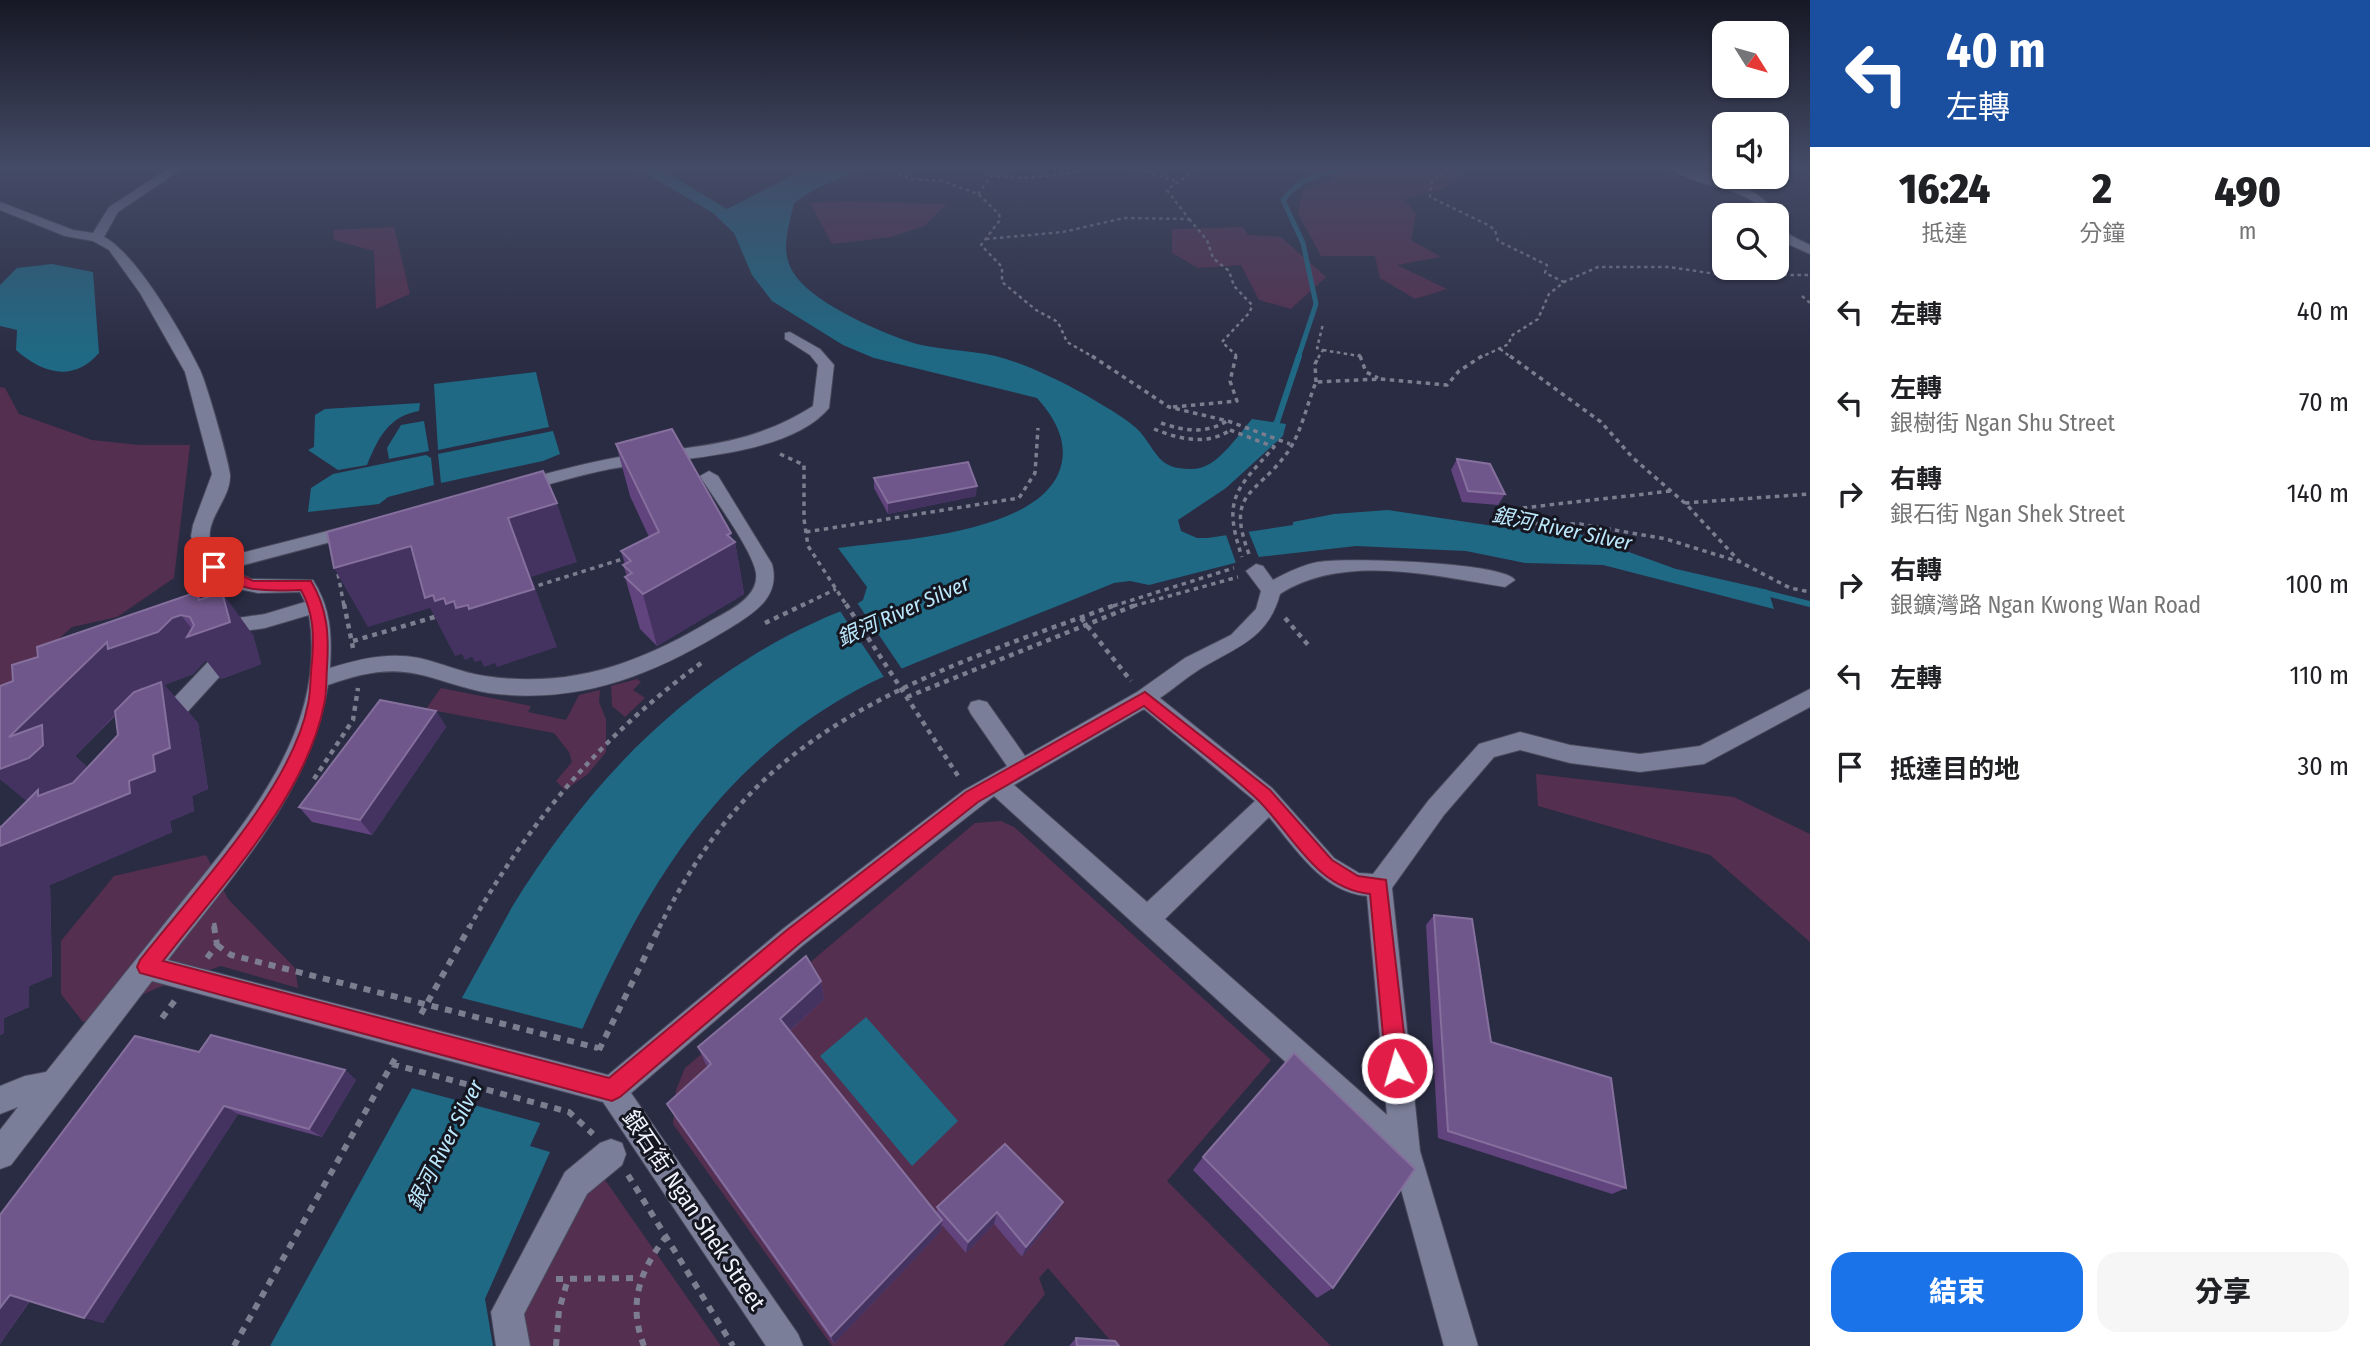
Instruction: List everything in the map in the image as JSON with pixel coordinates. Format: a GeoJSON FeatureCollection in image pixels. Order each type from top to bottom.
{"type":"FeatureCollection","features":[{"type":"Feature","properties":{"kind":"street"},"geometry":{"type":"LineString","coordinates":[[0,1154],[254,829],[284,784],[304,741],[316,705],[319,681],[321,634],[317,606],[306,584],[253,586],[236,581],[214,567],[204,554],[200,535],[205,514],[220,486],[221,474],[193,372],[147,292],[114,247],[97,238],[62,230]]}},
{"type":"Feature","properties":{"kind":"street"},"geometry":{"type":"LineString","coordinates":[[97,238],[102,230]]}},
{"type":"Feature","properties":{"kind":"street"},"geometry":{"type":"LineString","coordinates":[[1781,230],[1784,237],[1810,250]]}},
{"type":"Feature","properties":{"kind":"street"},"geometry":{"type":"LineString","coordinates":[[508,489],[617,463],[755,444],[798,425],[821,408],[826,365],[815,352],[790,336]]}},
{"type":"Feature","properties":{"kind":"street"},"geometry":{"type":"LineString","coordinates":[[319,681],[352,669],[401,664],[465,681],[539,687],[599,679],[663,658],[752,605],[767,580],[764,564],[709,475]]}},
{"type":"Feature","properties":{"kind":"street"},"geometry":{"type":"LineString","coordinates":[[214,567],[374,525]]}},
{"type":"Feature","properties":{"kind":"street"},"geometry":{"type":"LineString","coordinates":[[612,1090],[793,937],[972,797],[1145,698],[1192,664],[1238,640],[1265,612],[1271,590],[1318,568],[1426,568],[1505,580]]}},
{"type":"Feature","properties":{"kind":"street"},"geometry":{"type":"LineString","coordinates":[[1249,569],[1271,590]]}},
{"type":"Feature","properties":{"kind":"street"},"geometry":{"type":"LineString","coordinates":[[205,633],[317,606]]}},
{"type":"Feature","properties":{"kind":"street"},"geometry":{"type":"LineString","coordinates":[[142,746],[215,668]]}},
{"type":"Feature","properties":{"kind":"street"},"geometry":{"type":"LineString","coordinates":[[1461,1346],[1405,1151],[1379,886],[1436,807],[1487,750],[1494,746],[1520,741],[1570,754],[1640,763],[1704,755],[1810,697]]}},
{"type":"Feature","properties":{"kind":"street"},"geometry":{"type":"LineString","coordinates":[[1145,698],[1270,801],[1325,866],[1355,884],[1379,886]]}},
{"type":"Feature","properties":{"kind":"street"},"geometry":{"type":"LineString","coordinates":[[979,708],[1021,768]]}},
{"type":"Feature","properties":{"kind":"street"},"geometry":{"type":"LineString","coordinates":[[995,782],[1405,1151]]}},
{"type":"Feature","properties":{"kind":"street"},"geometry":{"type":"LineString","coordinates":[[1147,919],[1270,801]]}},
{"type":"Feature","properties":{"kind":"street","name":"銀石街 Ngan Shek Street"},"geometry":{"type":"LineString","coordinates":[[147,967],[612,1090],[786,1346]]}},
{"type":"Feature","properties":{"kind":"street"},"geometry":{"type":"LineString","coordinates":[[0,1100],[25,1090],[54,1085]]}},
{"type":"Feature","properties":{"kind":"street"},"geometry":{"type":"LineString","coordinates":[[513,1346],[507,1312],[576,1183],[611,1154]]}},
{"type":"Feature","properties":{"kind":"path"},"geometry":{"type":"LineString","coordinates":[[993,230],[981,245],[1002,267],[1002,282],[1035,310],[1058,322],[1067,342],[1169,407],[1227,421],[1290,444]]}},
{"type":"Feature","properties":{"kind":"path"},"geometry":{"type":"LineString","coordinates":[[986,239],[1073,230]]}},
{"type":"Feature","properties":{"kind":"path"},"geometry":{"type":"LineString","coordinates":[[1169,407],[1237,401],[1230,381],[1236,355],[1222,342],[1250,312],[1252,305],[1234,286],[1229,271],[1213,258],[1207,240],[1198,230]]}},
{"type":"Feature","properties":{"kind":"path"},"geometry":{"type":"LineString","coordinates":[[1495,230],[1498,242],[1534,257],[1547,265],[1545,273],[1564,282]]}},
{"type":"Feature","properties":{"kind":"path"},"geometry":{"type":"LineString","coordinates":[[1316,382],[1380,379],[1447,385],[1453,375],[1509,344],[1511,336],[1538,319],[1549,294],[1564,282],[1606,266],[1668,267],[1723,275],[1810,275]]}},
{"type":"Feature","properties":{"kind":"path"},"geometry":{"type":"LineString","coordinates":[[1802,296],[1810,303]]}},
{"type":"Feature","properties":{"kind":"path"},"geometry":{"type":"LineString","coordinates":[[1323,324],[1317,348],[1359,354],[1367,372],[1380,379]]}},
{"type":"Feature","properties":{"kind":"path"},"geometry":{"type":"LineString","coordinates":[[1499,348],[1601,422],[1633,458],[1685,503],[1740,562]]}},
{"type":"Feature","properties":{"kind":"path"},"geometry":{"type":"LineString","coordinates":[[1249,569],[1238,525],[1244,502],[1254,486],[1270,474],[1289,451],[1316,382],[1315,364],[1323,350]]}},
{"type":"Feature","properties":{"kind":"path"},"geometry":{"type":"LineString","coordinates":[[1161,423],[1203,431],[1219,427],[1227,421]]}},
{"type":"Feature","properties":{"kind":"path"},"geometry":{"type":"LineString","coordinates":[[1227,421],[1230,430]]}},
{"type":"Feature","properties":{"kind":"path"},"geometry":{"type":"LineString","coordinates":[[806,532],[877,523],[1019,498],[1033,481],[1038,465],[1038,428]]}},
{"type":"Feature","properties":{"kind":"path"},"geometry":{"type":"LineString","coordinates":[[1154,429],[1191,439],[1221,436],[1230,430]]}},
{"type":"Feature","properties":{"kind":"path"},"geometry":{"type":"LineString","coordinates":[[1230,430],[1274,447],[1232,502],[1230,526],[1249,569]]}},
{"type":"Feature","properties":{"kind":"path"},"geometry":{"type":"LineString","coordinates":[[755,444],[804,465],[808,546],[972,797]]}},
{"type":"Feature","properties":{"kind":"path"},"geometry":{"type":"LineString","coordinates":[[1496,511],[1577,505],[1672,491]]}},
{"type":"Feature","properties":{"kind":"path"},"geometry":{"type":"LineString","coordinates":[[1685,503],[1810,494]]}},
{"type":"Feature","properties":{"kind":"path"},"geometry":{"type":"LineString","coordinates":[[1499,519],[1512,523],[1580,524],[1666,538],[1740,562],[1790,588],[1810,593]]}},
{"type":"Feature","properties":{"kind":"path"},"geometry":{"type":"LineString","coordinates":[[519,592],[630,557]]}},
{"type":"Feature","properties":{"kind":"path"},"geometry":{"type":"LineString","coordinates":[[216,945],[231,954],[598,1049],[629,995],[670,903],[721,826],[750,793],[807,743],[900,685],[1175,582],[1249,569]]}},
{"type":"Feature","properties":{"kind":"path"},"geometry":{"type":"LineString","coordinates":[[907,697],[1152,598],[1249,569]]}},
{"type":"Feature","properties":{"kind":"path"},"geometry":{"type":"LineString","coordinates":[[762,624],[836,589]]}},
{"type":"Feature","properties":{"kind":"path"},"geometry":{"type":"LineString","coordinates":[[352,641],[442,615]]}},
{"type":"Feature","properties":{"kind":"path"},"geometry":{"type":"LineString","coordinates":[[1081,618],[1145,698]]}},
{"type":"Feature","properties":{"kind":"path"},"geometry":{"type":"LineString","coordinates":[[234,1346],[392,1064],[415,1037],[426,1005],[523,840],[554,800],[620,729],[708,659]]}},
{"type":"Feature","properties":{"kind":"path","name":"銀石街 Ngan Shek Street"},"geometry":{"type":"LineString","coordinates":[[392,1064],[569,1112],[623,1168],[733,1346]]}},
{"type":"Feature","properties":{"kind":"path"},"geometry":{"type":"LineString","coordinates":[[644,1346],[636,1323],[635,1301],[639,1278],[648,1259],[666,1238]]}},
{"type":"Feature","properties":{"kind":"path"},"geometry":{"type":"LineString","coordinates":[[525,1279],[639,1278]]}},
{"type":"Feature","properties":{"kind":"path"},"geometry":{"type":"LineString","coordinates":[[556,1346],[559,1310],[568,1279]]}},
{"type":"Feature","properties":{"kind":"shaded area"},"geometry":{"type":"Polygon","coordinates":[[[333,230],[395,230],[410,294],[376,309],[374,251],[334,240],[333,230]]]}},
{"type":"Feature","properties":{"kind":"shaded area"},"geometry":{"type":"Polygon","coordinates":[[[824,230],[913,230],[891,237],[832,244],[824,230]]]}},
{"type":"Feature","properties":{"kind":"shaded area"},"geometry":{"type":"Polygon","coordinates":[[[1172,230],[1245,230],[1248,235],[1281,237],[1326,277],[1291,309],[1259,300],[1241,265],[1198,268],[1172,253],[1172,230]]]}},
{"type":"Feature","properties":{"kind":"shaded area"},"geometry":{"type":"Polygon","coordinates":[[[1307,230],[1413,230],[1411,240],[1441,257],[1397,265],[1447,289],[1415,299],[1380,278],[1375,256],[1321,256],[1307,230]]]}},
{"type":"Feature","properties":{"kind":"shaded area"},"geometry":{"type":"Polygon","coordinates":[[[0,387],[5,388],[19,414],[92,440],[139,445],[190,445],[174,578],[117,617],[72,627],[0,691],[0,387]]]}},
{"type":"Feature","properties":{"kind":"shaded area"},"geometry":{"type":"Polygon","coordinates":[[[637,679],[641,682],[633,690],[645,698],[625,717],[612,706],[611,686],[637,679]]]}},
{"type":"Feature","properties":{"kind":"shaded area"},"geometry":{"type":"Polygon","coordinates":[[[441,688],[531,706],[528,712],[566,720],[579,695],[600,690],[599,702],[606,719],[606,752],[588,774],[565,790],[556,781],[572,762],[569,752],[554,733],[426,709],[441,688]]]}},
{"type":"Feature","properties":{"kind":"shaded area"},"geometry":{"type":"Polygon","coordinates":[[[1536,774],[1734,797],[1810,834],[1810,942],[1710,855],[1538,806],[1536,774]]]}},
{"type":"Feature","properties":{"kind":"shaded area"},"geometry":{"type":"Polygon","coordinates":[[[1001,821],[1014,827],[1271,1060],[1167,1181],[1331,1346],[1115,1346],[1048,1268],[1039,1278],[1045,1294],[1003,1346],[832,1346],[673,1124],[676,1090],[685,1068],[975,823],[1001,821]]]}},
{"type":"Feature","properties":{"kind":"shaded area"},"geometry":{"type":"Polygon","coordinates":[[[206,855],[228,899],[295,968],[298,988],[221,966],[157,988],[83,1022],[61,994],[61,941],[114,876],[206,855]]]}},
{"type":"Feature","properties":{"kind":"shaded area"},"geometry":{"type":"Polygon","coordinates":[[[603,1177],[721,1346],[519,1346],[513,1317],[571,1205],[603,1177]]]}},
{"type":"Feature","properties":{"kind":"water"},"geometry":{"type":"Polygon","coordinates":[[[731,230],[789,230],[786,250],[792,270],[809,290],[832,306],[875,328],[917,344],[995,356],[1046,375],[1084,394],[1130,423],[1161,459],[1173,467],[1202,468],[1219,457],[1252,419],[1286,424],[1283,436],[1226,488],[1178,520],[1181,531],[1197,538],[1293,525],[1293,522],[1334,514],[1388,510],[1513,529],[1576,533],[1676,569],[1768,590],[1774,609],[1603,565],[1525,563],[1466,551],[1356,546],[1258,557],[1149,585],[1130,581],[1114,583],[870,683],[841,699],[781,741],[730,788],[687,840],[650,896],[617,955],[530,1146],[550,1152],[485,1299],[493,1346],[270,1346],[512,907],[587,801],[646,738],[712,682],[783,638],[863,600],[867,587],[838,548],[964,530],[998,520],[1027,506],[1049,489],[1061,466],[1063,447],[1058,429],[1037,398],[874,358],[843,345],[772,301],[752,275],[731,230]]]}},
{"type":"Feature","properties":{"kind":"water"},"geometry":{"type":"Polygon","coordinates":[[[52,264],[93,272],[99,353],[79,368],[68,371],[47,369],[26,358],[16,350],[17,330],[0,326],[0,285],[17,268],[52,264]]]}},
{"type":"Feature","properties":{"kind":"water"},"geometry":{"type":"Polygon","coordinates":[[[536,372],[549,427],[438,450],[434,384],[536,372]]]}},
{"type":"Feature","properties":{"kind":"water"},"geometry":{"type":"Polygon","coordinates":[[[420,403],[419,411],[400,418],[386,430],[367,465],[338,470],[308,450],[314,447],[315,415],[325,409],[420,403]]]}},
{"type":"Feature","properties":{"kind":"water"},"geometry":{"type":"Polygon","coordinates":[[[424,421],[429,451],[389,459],[387,448],[401,425],[424,421]]]}},
{"type":"Feature","properties":{"kind":"water"},"geometry":{"type":"Polygon","coordinates":[[[553,431],[560,454],[543,461],[441,483],[438,454],[553,431]]]}},
{"type":"Feature","properties":{"kind":"water"},"geometry":{"type":"Polygon","coordinates":[[[426,455],[431,458],[434,485],[388,497],[379,504],[308,512],[311,488],[333,474],[426,455]]]}},
{"type":"Feature","properties":{"kind":"water"},"geometry":{"type":"Polygon","coordinates":[[[866,1017],[958,1121],[912,1166],[820,1056],[866,1017]]]}},
{"type":"Feature","properties":{"kind":"pier"},"geometry":{"type":"Polygon","coordinates":[[[1247,528],[1260,560],[1237,566],[1225,532],[1247,528]]]}},
{"type":"Feature","properties":{"kind":"pier"},"geometry":{"type":"Polygon","coordinates":[[[856,601],[904,672],[886,680],[838,608],[856,601]]]}},
{"type":"Feature","properties":{"kind":"pier"},"geometry":{"type":"Polygon","coordinates":[[[458,997],[587,1030],[544,1124],[408,1087],[458,997]]]}},
{"type":"Feature","properties":{"kind":"building"},"geometry":{"type":"Polygon","coordinates":[[[672,429],[731,533],[727,535],[735,542],[643,594],[625,577],[632,573],[623,565],[631,561],[621,551],[659,532],[616,444],[672,429]]]}},
{"type":"Feature","properties":{"kind":"building"},"geometry":{"type":"Polygon","coordinates":[[[1457,459],[1490,464],[1505,494],[1468,491],[1457,459]]]}},
{"type":"Feature","properties":{"kind":"building"},"geometry":{"type":"Polygon","coordinates":[[[968,462],[977,486],[888,503],[874,478],[968,462]]]}},
{"type":"Feature","properties":{"kind":"building"},"geometry":{"type":"Polygon","coordinates":[[[543,471],[557,503],[508,518],[534,589],[469,609],[468,605],[456,608],[454,601],[446,604],[444,598],[435,601],[433,595],[425,598],[411,546],[334,568],[327,532],[543,471]]]}},
{"type":"Feature","properties":{"kind":"building"},"geometry":{"type":"Polygon","coordinates":[[[197,592],[199,600],[222,592],[230,622],[187,637],[194,625],[190,617],[181,615],[172,618],[158,632],[108,649],[107,642],[9,737],[42,725],[43,745],[29,758],[0,769],[0,686],[13,681],[12,665],[38,657],[37,647],[197,592]]]}},
{"type":"Feature","properties":{"kind":"building"},"geometry":{"type":"Polygon","coordinates":[[[161,682],[170,748],[153,755],[155,771],[129,781],[130,793],[0,846],[0,827],[38,790],[38,796],[73,783],[118,735],[115,711],[134,692],[161,682]]]}},
{"type":"Feature","properties":{"kind":"building"},"geometry":{"type":"Polygon","coordinates":[[[380,700],[436,711],[360,820],[299,807],[380,700]]]}},
{"type":"Feature","properties":{"kind":"building"},"geometry":{"type":"Polygon","coordinates":[[[1434,915],[1472,919],[1491,1042],[1611,1078],[1626,1188],[1448,1131],[1434,915]]]}},
{"type":"Feature","properties":{"kind":"building"},"geometry":{"type":"Polygon","coordinates":[[[806,956],[821,981],[780,1019],[942,1220],[831,1336],[667,1104],[711,1064],[698,1047],[806,956]]]}},
{"type":"Feature","properties":{"kind":"building"},"geometry":{"type":"Polygon","coordinates":[[[211,1035],[345,1070],[309,1129],[224,1106],[84,1318],[10,1295],[0,1308],[0,1215],[135,1036],[199,1052],[211,1035]]]}},
{"type":"Feature","properties":{"kind":"building"},"geometry":{"type":"Polygon","coordinates":[[[1294,1053],[1415,1169],[1333,1288],[1203,1157],[1294,1053]]]}},
{"type":"Feature","properties":{"kind":"building"},"geometry":{"type":"Polygon","coordinates":[[[1005,1144],[1063,1202],[1026,1247],[997,1212],[968,1242],[937,1207],[1005,1144]]]}},
{"type":"Feature","properties":{"kind":"building"},"geometry":{"type":"Polygon","coordinates":[[[1076,1338],[1115,1341],[1119,1346],[1077,1346],[1076,1338]]]}},
{"type":"Feature","properties":{"kind":"waterway"},"geometry":{"type":"LineString","coordinates":[[1297,230],[1303,243],[1316,304],[1298,358]]}},
{"type":"Feature","properties":{"kind":"waterway"},"geometry":{"type":"LineString","coordinates":[[1270,430],[1277,422],[1299,356]]}},
{"type":"Feature","properties":{"kind":"waterway","name":"銀河 River Silver"},"geometry":{"type":"LineString","coordinates":[[1762,592],[1810,604]]}},
{"type":"Feature","properties":{"kind":"route"},"geometry":{"type":"LineString","coordinates":[[214,567],[236,581],[253,586],[306,584],[317,606],[321,634],[321,671],[316,705],[304,741],[284,784],[254,829],[147,967],[612,1090],[793,937],[972,797],[1145,698],[1264,795],[1325,866],[1344,880],[1365,886],[1379,886],[1397,1068]]}}]}
